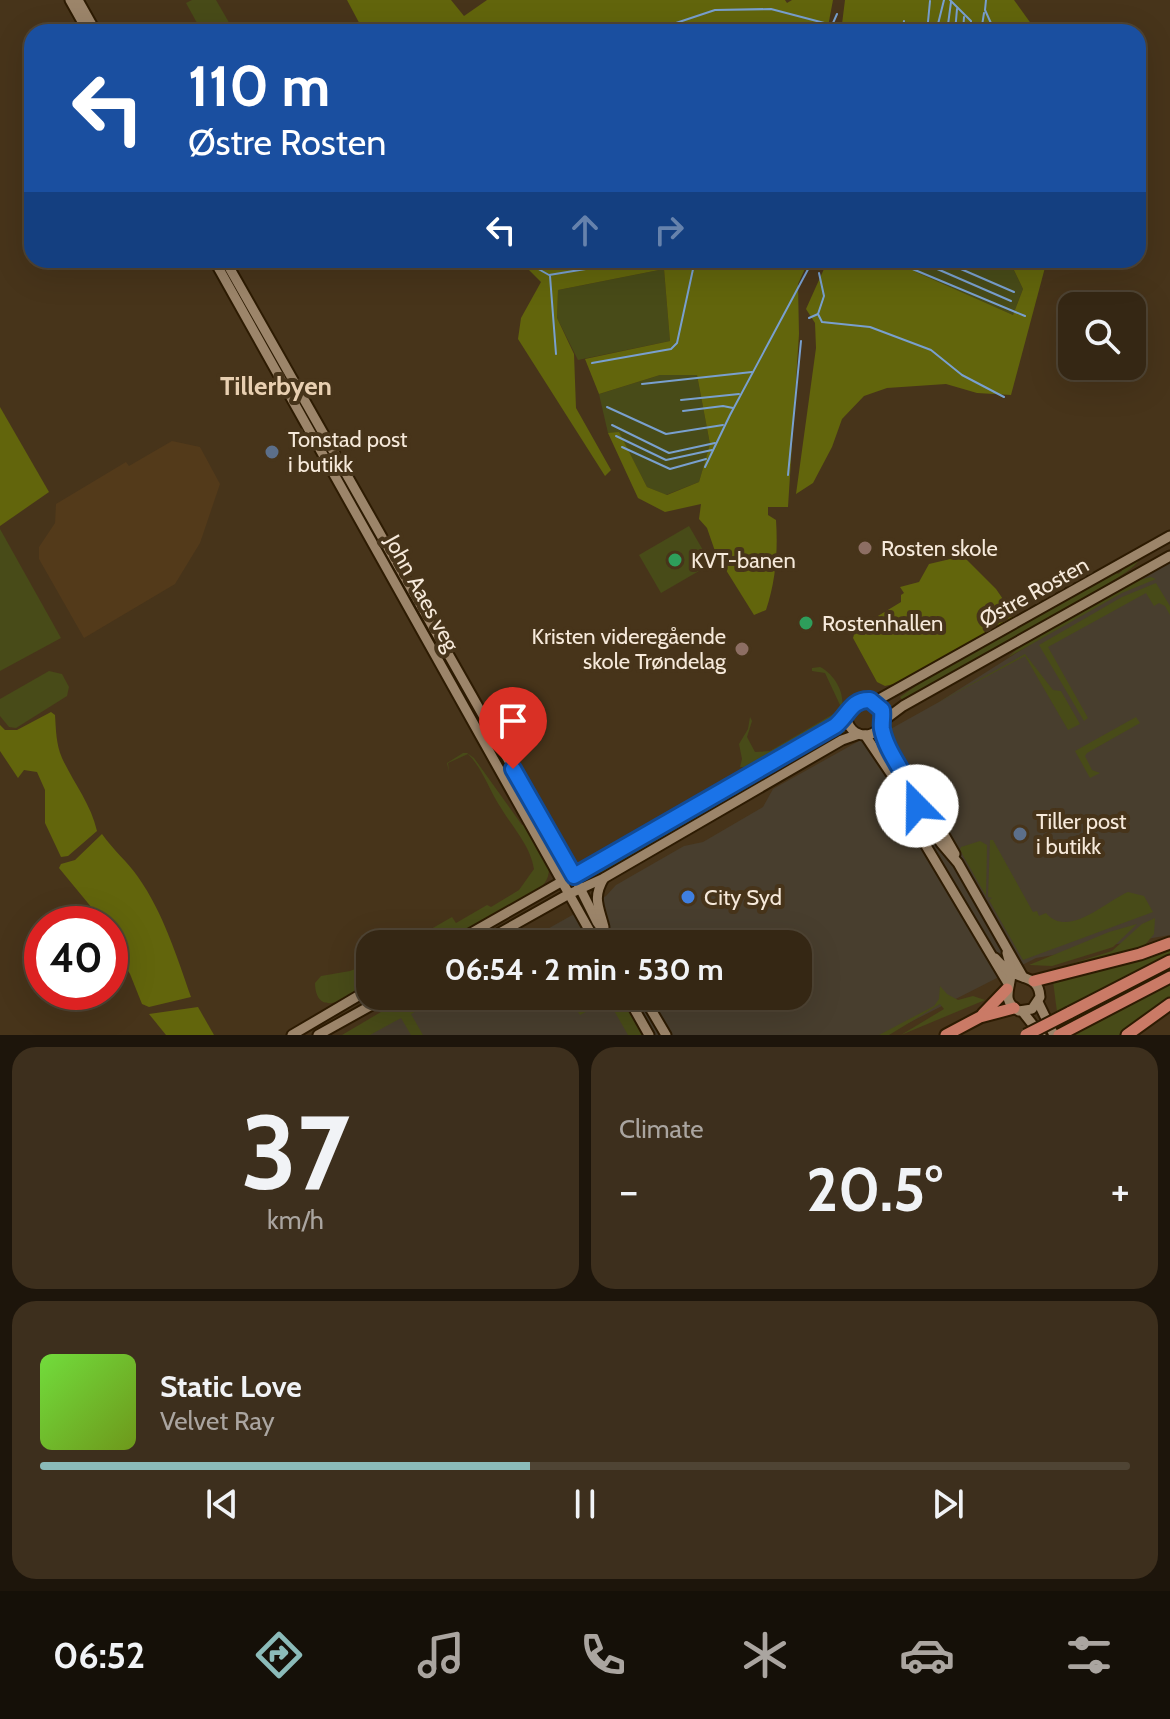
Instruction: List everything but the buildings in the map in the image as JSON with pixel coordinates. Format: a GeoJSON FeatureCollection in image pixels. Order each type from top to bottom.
{"type":"FeatureCollection","features":[{"type":"Feature","properties":{"kind":"highway"},"geometry":{"type":"LineString","coordinates":[[1029,979],[1140,954],[1170,943]]}},
{"type":"Feature","properties":{"kind":"highway"},"geometry":{"type":"LineString","coordinates":[[1026,1035],[1170,961]]}},
{"type":"Feature","properties":{"kind":"highway"},"geometry":{"type":"LineString","coordinates":[[1056,1035],[1170,977]]}},
{"type":"Feature","properties":{"kind":"highway"},"geometry":{"type":"LineString","coordinates":[[980,1017],[1008,987]]}},
{"type":"Feature","properties":{"kind":"highway"},"geometry":{"type":"LineString","coordinates":[[1127,1035],[1170,1004]]}},
{"type":"Feature","properties":{"kind":"highway"},"geometry":{"type":"LineString","coordinates":[[946,1035],[980,1017],[1018,1010]]}},
{"type":"Feature","properties":{"kind":"street"},"geometry":{"type":"LineString","coordinates":[[70,0],[84,24]]}},
{"type":"Feature","properties":{"kind":"street"},"geometry":{"type":"LineString","coordinates":[[78,0],[92,24]]}},
{"type":"Feature","properties":{"kind":"street","name":"John Aaes veg"},"geometry":{"type":"LineString","coordinates":[[218,268],[561,881],[605,930]]}},
{"type":"Feature","properties":{"kind":"street","name":"John Aaes veg"},"geometry":{"type":"LineString","coordinates":[[230,268],[574,876],[574,892],[591,930]]}},
{"type":"Feature","properties":{"kind":"street","name":"Østre Rosten"},"geometry":{"type":"LineString","coordinates":[[874,702],[1170,536]]}},
{"type":"Feature","properties":{"kind":"street","name":"Østre Rosten"},"geometry":{"type":"LineString","coordinates":[[882,723],[903,706],[1170,556]]}},
{"type":"Feature","properties":{"kind":"street"},"geometry":{"type":"LineString","coordinates":[[476,930],[835,726],[848,715],[853,705],[863,699],[874,702],[882,710],[888,744],[908,790],[941,843],[958,863]]}},
{"type":"Feature","properties":{"kind":"street"},"geometry":{"type":"LineString","coordinates":[[848,715],[850,727],[862,734],[947,840],[1004,942],[1040,993],[1032,1009],[1018,1010]]}},
{"type":"Feature","properties":{"kind":"street"},"geometry":{"type":"LineString","coordinates":[[505,930],[604,878],[842,740],[874,733],[882,723]]}},
{"type":"Feature","properties":{"kind":"street"},"geometry":{"type":"LineString","coordinates":[[908,790],[913,821],[919,834],[1008,987]]}},
{"type":"Feature","properties":{"kind":"street"},"geometry":{"type":"LineString","coordinates":[[917,806],[937,861]]}},
{"type":"Feature","properties":{"kind":"street","name":"John Aaes veg"},"geometry":{"type":"LineString","coordinates":[[604,878],[596,900],[605,930]]}},
{"type":"Feature","properties":{"kind":"street"},"geometry":{"type":"LineString","coordinates":[[1004,942],[1011,972],[1007,998],[1041,1035]]}},
{"type":"Feature","properties":{"kind":"street"},"geometry":{"type":"LineString","coordinates":[[989,953],[1011,972],[1029,979]]}},
{"type":"Feature","properties":{"kind":"street"},"geometry":{"type":"LineString","coordinates":[[1008,987],[1015,979],[1029,979]]}},
{"type":"Feature","properties":{"kind":"street"},"geometry":{"type":"LineString","coordinates":[[292,1035],[356,997]]}},
{"type":"Feature","properties":{"kind":"street"},"geometry":{"type":"LineString","coordinates":[[1038,1002],[1056,1035]]}},
{"type":"Feature","properties":{"kind":"street"},"geometry":{"type":"LineString","coordinates":[[318,1035],[363,1010]]}},
{"type":"Feature","properties":{"kind":"street"},"geometry":{"type":"LineString","coordinates":[[635,1010],[649,1035]]}},
{"type":"Feature","properties":{"kind":"street"},"geometry":{"type":"LineString","coordinates":[[651,1010],[666,1035]]}},
{"type":"Feature","properties":{"kind":"shaded area"},"geometry":{"type":"Polygon","coordinates":[[[347,0],[451,0],[464,16],[487,0],[785,0],[787,3],[792,0],[833,0],[828,24],[360,24],[347,0]]]}},
{"type":"Feature","properties":{"kind":"shaded area"},"geometry":{"type":"Polygon","coordinates":[[[845,0],[1014,0],[1031,24],[842,24],[845,0]]]}},
{"type":"Feature","properties":{"kind":"shaded area"},"geometry":{"type":"Polygon","coordinates":[[[527,268],[805,268],[798,284],[799,334],[788,507],[768,507],[768,515],[776,520],[777,543],[774,577],[766,610],[754,615],[716,554],[707,528],[699,519],[701,504],[665,512],[638,498],[608,433],[619,432],[647,487],[667,495],[699,482],[710,444],[697,375],[660,375],[599,394],[585,359],[670,341],[664,269],[558,290],[557,318],[574,354],[576,408],[611,470],[605,476],[518,339],[521,318],[541,282],[527,268]]]}},
{"type":"Feature","properties":{"kind":"shaded area"},"geometry":{"type":"Polygon","coordinates":[[[824,268],[914,268],[916,272],[1013,315],[1023,289],[1013,268],[1045,268],[1011,395],[977,393],[946,384],[887,388],[864,396],[842,419],[832,447],[813,483],[796,494],[816,348],[815,323],[806,309],[824,268]]]}},
{"type":"Feature","properties":{"kind":"shaded area"},"geometry":{"type":"Polygon","coordinates":[[[0,407],[49,492],[0,526],[0,407]]]}},
{"type":"Feature","properties":{"kind":"shaded area"},"geometry":{"type":"Polygon","coordinates":[[[172,441],[200,447],[220,484],[200,543],[175,584],[84,638],[39,559],[39,547],[55,523],[56,504],[126,462],[129,466],[172,441]]]}},
{"type":"Feature","properties":{"kind":"shaded area"},"geometry":{"type":"Polygon","coordinates":[[[963,556],[996,589],[1016,618],[894,684],[885,686],[877,682],[853,638],[859,618],[868,622],[901,602],[904,593],[900,587],[919,582],[929,564],[963,556]]]}},
{"type":"Feature","properties":{"kind":"shaded area"},"geometry":{"type":"Polygon","coordinates":[[[1170,556],[1170,935],[1036,958],[885,1035],[364,1035],[406,1010],[812,1010],[812,930],[546,930],[684,846],[703,842],[763,807],[773,789],[859,741],[869,741],[939,702],[1170,556]]]}},
{"type":"Feature","properties":{"kind":"shaded area"},"geometry":{"type":"Polygon","coordinates":[[[51,712],[55,715],[62,758],[86,802],[97,831],[68,856],[61,857],[45,823],[45,790],[37,772],[24,770],[18,778],[0,751],[0,725],[5,730],[17,730],[51,712]]]}},
{"type":"Feature","properties":{"kind":"shaded area"},"geometry":{"type":"Polygon","coordinates":[[[102,834],[134,872],[155,905],[191,997],[149,1007],[142,1004],[128,971],[128,906],[90,906],[59,868],[61,864],[75,860],[102,834]]]}},
{"type":"Feature","properties":{"kind":"shaded area"},"geometry":{"type":"Polygon","coordinates":[[[198,1007],[214,1035],[166,1035],[149,1014],[198,1007]]]}},
{"type":"Feature","properties":{"kind":"green space"},"geometry":{"type":"Polygon","coordinates":[[[216,0],[230,24],[198,24],[186,3],[216,0]]]}},
{"type":"Feature","properties":{"kind":"green space"},"geometry":{"type":"Polygon","coordinates":[[[914,268],[1013,268],[1023,289],[1013,315],[915,272],[914,268]]]}},
{"type":"Feature","properties":{"kind":"green space"},"geometry":{"type":"Polygon","coordinates":[[[664,269],[670,341],[578,360],[557,318],[558,290],[664,269]]]}},
{"type":"Feature","properties":{"kind":"green space"},"geometry":{"type":"Polygon","coordinates":[[[660,375],[697,375],[710,444],[699,482],[666,495],[647,487],[619,433],[608,433],[599,394],[660,375]]]}},
{"type":"Feature","properties":{"kind":"green space","name":"KVT-banen"},"geometry":{"type":"Polygon","coordinates":[[[689,526],[711,564],[661,593],[639,555],[689,526]]]}},
{"type":"Feature","properties":{"kind":"green space"},"geometry":{"type":"Polygon","coordinates":[[[0,529],[61,638],[0,671],[0,529]]]}},
{"type":"Feature","properties":{"kind":"green space"},"geometry":{"type":"Polygon","coordinates":[[[1139,560],[1126,572],[1063,612],[904,703],[900,697],[923,681],[1139,560]]]}},
{"type":"Feature","properties":{"kind":"green space"},"geometry":{"type":"Polygon","coordinates":[[[1151,577],[1156,579],[1122,593],[1007,658],[1022,645],[1134,581],[1151,577]]]}},
{"type":"Feature","properties":{"kind":"green space"},"geometry":{"type":"Polygon","coordinates":[[[1156,583],[1170,606],[1170,615],[1165,606],[1159,603],[1154,606],[1146,593],[1048,647],[1088,718],[1084,721],[1039,645],[1122,597],[1156,583]]]}},
{"type":"Feature","properties":{"kind":"green space"},"geometry":{"type":"Polygon","coordinates":[[[1025,654],[1053,690],[1061,691],[1080,724],[1068,730],[1025,656],[935,704],[1025,654]]]}},
{"type":"Feature","properties":{"kind":"green space"},"geometry":{"type":"Polygon","coordinates":[[[820,667],[831,675],[839,687],[842,708],[839,714],[776,756],[754,766],[740,767],[739,744],[748,729],[750,717],[752,721],[747,737],[755,752],[770,751],[835,713],[840,705],[825,673],[812,671],[812,668],[820,667]]]}},
{"type":"Feature","properties":{"kind":"green space"},"geometry":{"type":"Polygon","coordinates":[[[49,671],[62,674],[69,687],[67,696],[16,728],[9,727],[0,716],[0,699],[49,671]]]}},
{"type":"Feature","properties":{"kind":"green space"},"geometry":{"type":"Polygon","coordinates":[[[1136,717],[1140,723],[1087,753],[1085,756],[1092,770],[1100,773],[1090,778],[1075,751],[1136,717]]]}},
{"type":"Feature","properties":{"kind":"green space"},"geometry":{"type":"Polygon","coordinates":[[[842,727],[845,733],[611,869],[585,879],[685,821],[713,800],[842,727]]]}},
{"type":"Feature","properties":{"kind":"green space"},"geometry":{"type":"Polygon","coordinates":[[[463,753],[467,753],[474,758],[522,825],[525,824],[549,868],[543,885],[534,893],[469,930],[429,930],[452,917],[456,923],[487,905],[491,907],[519,890],[534,869],[525,844],[473,760],[468,754],[448,763],[449,772],[447,763],[463,753]]]}},
{"type":"Feature","properties":{"kind":"green space"},"geometry":{"type":"Polygon","coordinates":[[[990,840],[993,840],[1033,912],[1037,911],[1039,916],[1046,913],[1055,920],[1076,920],[1128,892],[1144,896],[1153,912],[1023,960],[989,900],[992,898],[988,897],[990,840]]]}},
{"type":"Feature","properties":{"kind":"green space"},"geometry":{"type":"Polygon","coordinates":[[[980,841],[987,845],[986,896],[960,850],[980,841]]]}},
{"type":"Feature","properties":{"kind":"green space"},"geometry":{"type":"Polygon","coordinates":[[[1155,918],[1154,934],[1144,946],[1053,973],[1052,970],[1112,951],[1142,924],[1155,918]]]}},
{"type":"Feature","properties":{"kind":"green space"},"geometry":{"type":"Polygon","coordinates":[[[1137,924],[1113,947],[1052,966],[1029,965],[1109,932],[1137,924]]]}},
{"type":"Feature","properties":{"kind":"green space"},"geometry":{"type":"Polygon","coordinates":[[[1170,946],[1170,954],[1057,1012],[1053,981],[1170,946]]]}},
{"type":"Feature","properties":{"kind":"green space"},"geometry":{"type":"Polygon","coordinates":[[[356,969],[356,993],[337,1002],[322,1001],[317,995],[315,983],[321,976],[356,969]]]}},
{"type":"Feature","properties":{"kind":"green space"},"geometry":{"type":"Polygon","coordinates":[[[1170,984],[1170,1000],[1121,1035],[1071,1035],[1170,984]]]}},
{"type":"Feature","properties":{"kind":"green space"},"geometry":{"type":"Polygon","coordinates":[[[940,986],[958,1000],[973,996],[985,1000],[901,1035],[944,1009],[940,1004],[889,1035],[879,1035],[934,1006],[939,999],[940,986]]]}},
{"type":"Feature","properties":{"kind":"green space"},"geometry":{"type":"Polygon","coordinates":[[[384,1010],[418,1010],[411,1014],[423,1035],[411,1035],[401,1018],[370,1035],[342,1035],[384,1010]]]}},
{"type":"Feature","properties":{"kind":"green space"},"geometry":{"type":"Polygon","coordinates":[[[614,1010],[631,1010],[645,1035],[628,1035],[614,1010]]]}},
{"type":"Feature","properties":{"kind":"waterway"},"geometry":{"type":"LineString","coordinates":[[938,24],[944,0]]}},
{"type":"Feature","properties":{"kind":"waterway"},"geometry":{"type":"LineString","coordinates":[[950,0],[971,24]]}},
{"type":"Feature","properties":{"kind":"waterway"},"geometry":{"type":"LineString","coordinates":[[986,0],[985,10],[991,24]]}},
{"type":"Feature","properties":{"kind":"waterway"},"geometry":{"type":"LineString","coordinates":[[928,24],[930,1]]}},
{"type":"Feature","properties":{"kind":"waterway"},"geometry":{"type":"LineString","coordinates":[[948,24],[951,2]]}},
{"type":"Feature","properties":{"kind":"waterway"},"geometry":{"type":"LineString","coordinates":[[673,24],[715,10],[771,9],[828,24]]}},
{"type":"Feature","properties":{"kind":"waterway"},"geometry":{"type":"LineString","coordinates":[[956,24],[957,9]]}},
{"type":"Feature","properties":{"kind":"waterway"},"geometry":{"type":"LineString","coordinates":[[982,24],[984,13]]}},
{"type":"Feature","properties":{"kind":"waterway"},"geometry":{"type":"LineString","coordinates":[[833,24],[837,14]]}},
{"type":"Feature","properties":{"kind":"waterway"},"geometry":{"type":"LineString","coordinates":[[964,17],[964,24]]}},
{"type":"Feature","properties":{"kind":"waterway"},"geometry":{"type":"LineString","coordinates":[[537,268],[549,275],[592,268]]}},
{"type":"Feature","properties":{"kind":"waterway"},"geometry":{"type":"LineString","coordinates":[[592,363],[671,349],[677,343],[693,268]]}},
{"type":"Feature","properties":{"kind":"waterway"},"geometry":{"type":"LineString","coordinates":[[705,467],[809,268]]}},
{"type":"Feature","properties":{"kind":"waterway"},"geometry":{"type":"LineString","coordinates":[[910,268],[1025,316]]}},
{"type":"Feature","properties":{"kind":"waterway"},"geometry":{"type":"LineString","coordinates":[[935,268],[1011,301]]}},
{"type":"Feature","properties":{"kind":"waterway"},"geometry":{"type":"LineString","coordinates":[[958,268],[1014,292]]}},
{"type":"Feature","properties":{"kind":"waterway"},"geometry":{"type":"LineString","coordinates":[[819,273],[824,296],[818,314],[822,322],[870,327],[931,350],[962,375],[1004,397]]}},
{"type":"Feature","properties":{"kind":"waterway"},"geometry":{"type":"LineString","coordinates":[[550,276],[556,354]]}},
{"type":"Feature","properties":{"kind":"waterway"},"geometry":{"type":"LineString","coordinates":[[809,318],[818,314]]}},
{"type":"Feature","properties":{"kind":"waterway"},"geometry":{"type":"LineString","coordinates":[[788,475],[801,341]]}},
{"type":"Feature","properties":{"kind":"waterway"},"geometry":{"type":"LineString","coordinates":[[642,384],[752,372]]}},
{"type":"Feature","properties":{"kind":"waterway"},"geometry":{"type":"LineString","coordinates":[[681,400],[739,394]]}},
{"type":"Feature","properties":{"kind":"waterway"},"geometry":{"type":"LineString","coordinates":[[683,411],[723,406],[733,408]]}},
{"type":"Feature","properties":{"kind":"waterway"},"geometry":{"type":"LineString","coordinates":[[607,407],[666,434],[723,425]]}},
{"type":"Feature","properties":{"kind":"waterway"},"geometry":{"type":"LineString","coordinates":[[612,425],[669,453],[715,443]]}},
{"type":"Feature","properties":{"kind":"waterway"},"geometry":{"type":"LineString","coordinates":[[616,436],[666,460],[712,450]]}},
{"type":"Feature","properties":{"kind":"waterway"},"geometry":{"type":"LineString","coordinates":[[622,447],[670,469],[706,459]]}},
{"type":"Feature","properties":{"kind":"place","name":"Tonstad post i butikk"},"geometry":{"type":"Point","coordinates":[272,452]}},
{"type":"Feature","properties":{"kind":"place","name":"Rosten skole"},"geometry":{"type":"Point","coordinates":[865,548]}},
{"type":"Feature","properties":{"kind":"place","name":"KVT-banen"},"geometry":{"type":"Point","coordinates":[675,560]}},
{"type":"Feature","properties":{"kind":"place","name":"Rostenhallen"},"geometry":{"type":"Point","coordinates":[806,623]}},
{"type":"Feature","properties":{"kind":"place","name":"Kristen videregående skole Trøndelag"},"geometry":{"type":"Point","coordinates":[742,649]}},
{"type":"Feature","properties":{"kind":"place","name":"Tiller post i butikk"},"geometry":{"type":"Point","coordinates":[1020,834]}},
{"type":"Feature","properties":{"kind":"place","name":"City Syd"},"geometry":{"type":"Point","coordinates":[688,897]}},
{"type":"Feature","properties":{"kind":"district","name":"Tillerbyen"},"geometry":{"type":"Point","coordinates":[276,386]}},
{"type":"Feature","properties":{"kind":"route"},"geometry":{"type":"LineString","coordinates":[[513,769],[574,876],[835,726],[848,715],[853,705],[863,699],[874,702],[882,710],[881,726],[913,788],[917,806]]}}]}
